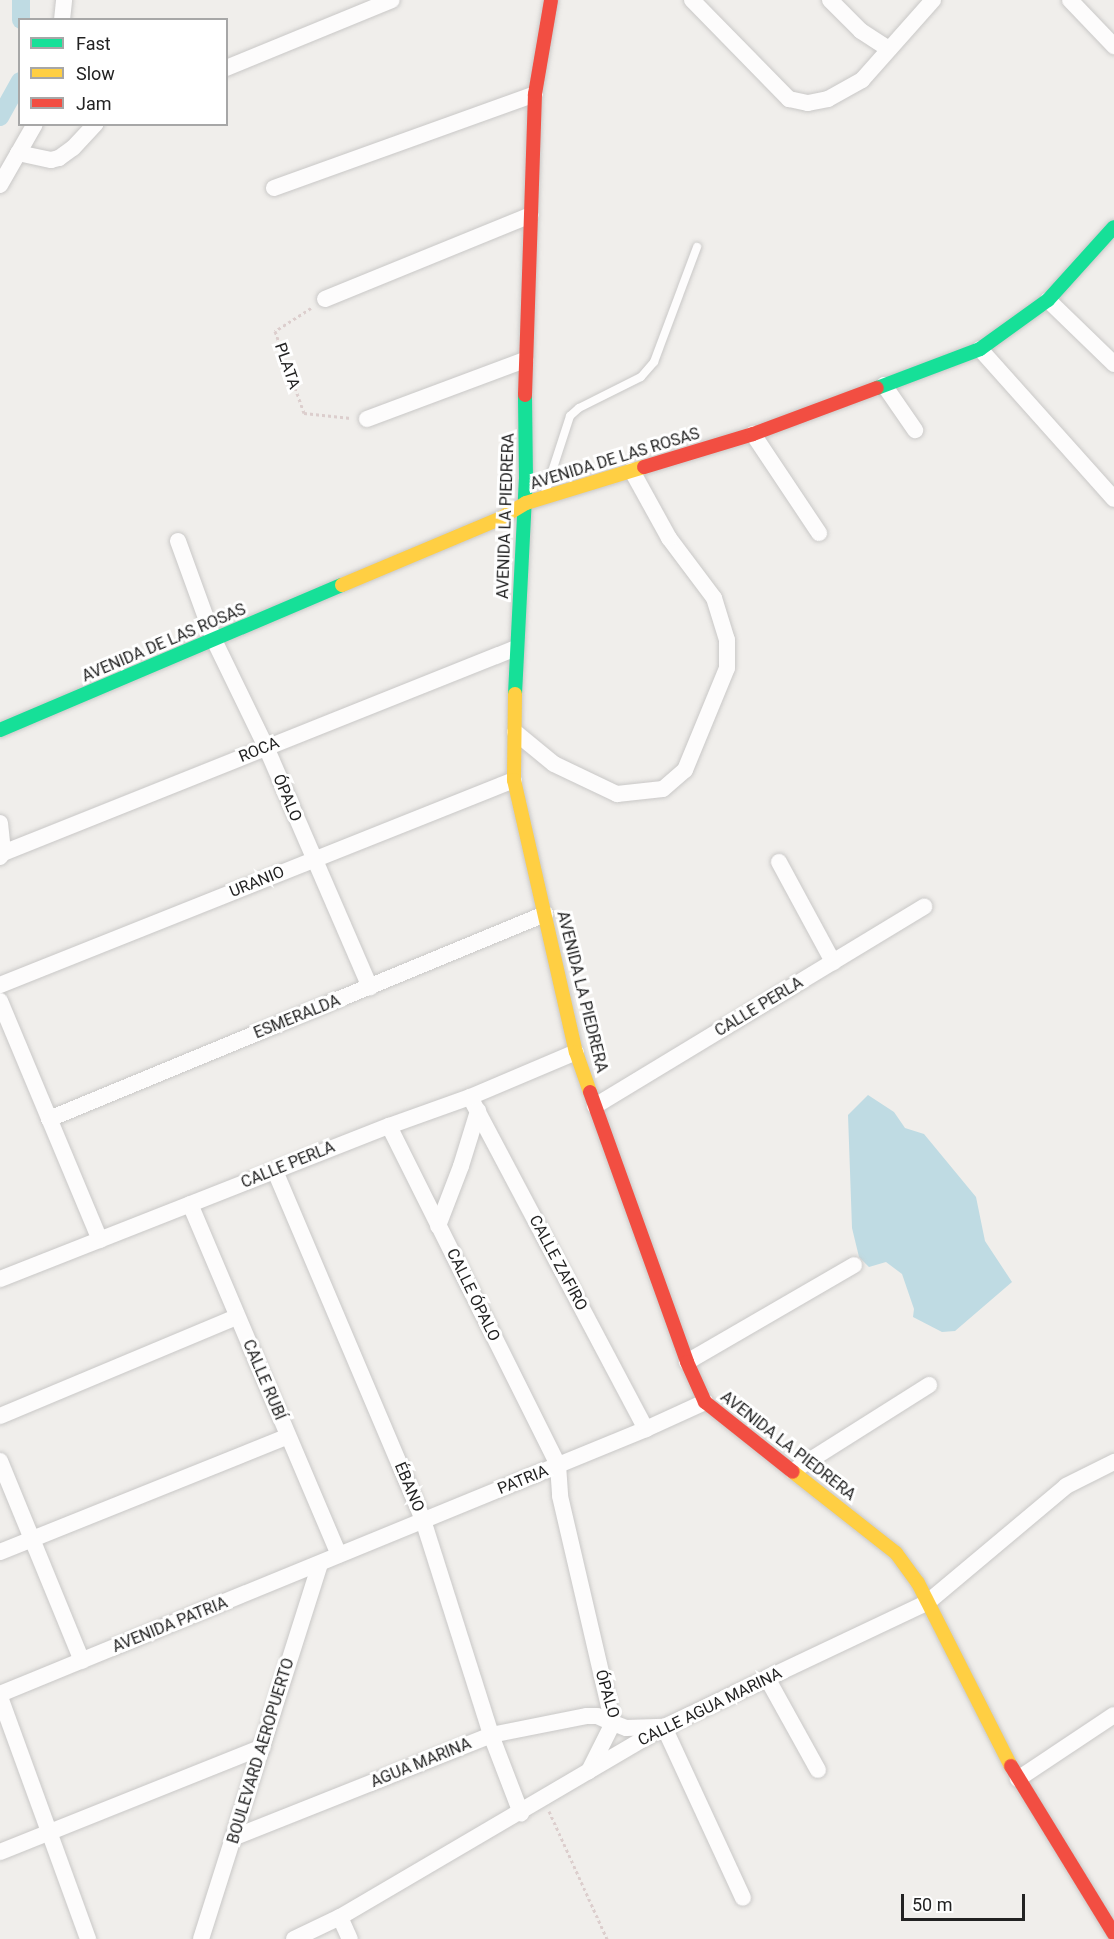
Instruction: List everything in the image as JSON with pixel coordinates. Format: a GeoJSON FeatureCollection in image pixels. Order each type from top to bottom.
{"type":"FeatureCollection","features":[{"type":"Feature","properties":{"kind":"street"},"geometry":{"type":"LineString","coordinates":[[63,18],[64,0]]}},
{"type":"Feature","properties":{"kind":"street"},"geometry":{"type":"LineString","coordinates":[[228,67],[392,0]]}},
{"type":"Feature","properties":{"kind":"street","name":"AVENIDA LA PIEDRERA"},"geometry":{"type":"LineString","coordinates":[[551,0],[535,94],[525,360],[526,503],[516,648],[514,780],[576,1052],[687,1362],[705,1402],[896,1553],[918,1583],[1018,1779],[1114,1934]]}},
{"type":"Feature","properties":{"kind":"street"},"geometry":{"type":"LineString","coordinates":[[692,0],[789,99],[818,102],[845,91],[862,80],[933,0]]}},
{"type":"Feature","properties":{"kind":"street"},"geometry":{"type":"LineString","coordinates":[[830,0],[861,31],[889,49]]}},
{"type":"Feature","properties":{"kind":"street"},"geometry":{"type":"LineString","coordinates":[[1070,0],[1114,46]]}},
{"type":"Feature","properties":{"kind":"street"},"geometry":{"type":"LineString","coordinates":[[274,188],[535,94]]}},
{"type":"Feature","properties":{"kind":"street"},"geometry":{"type":"LineString","coordinates":[[0,185],[34,126]]}},
{"type":"Feature","properties":{"kind":"street"},"geometry":{"type":"LineString","coordinates":[[18,153],[51,160],[59,158],[73,148],[93,126]]}},
{"type":"Feature","properties":{"kind":"street"},"geometry":{"type":"LineString","coordinates":[[325,299],[531,215]]}},
{"type":"Feature","properties":{"kind":"street","name":"AVENIDA DE LAS ROSAS"},"geometry":{"type":"LineString","coordinates":[[0,730],[501,518],[526,503],[753,435],[980,349],[1048,300],[1106,244],[1114,227]]}},
{"type":"Feature","properties":{"kind":"street"},"geometry":{"type":"LineString","coordinates":[[1048,300],[1114,364]]}},
{"type":"Feature","properties":{"kind":"street"},"geometry":{"type":"LineString","coordinates":[[980,349],[1114,499]]}},
{"type":"Feature","properties":{"kind":"street"},"geometry":{"type":"LineString","coordinates":[[367,419],[525,360]]}},
{"type":"Feature","properties":{"kind":"street"},"geometry":{"type":"LineString","coordinates":[[884,385],[915,430]]}},
{"type":"Feature","properties":{"kind":"street"},"geometry":{"type":"LineString","coordinates":[[753,435],[819,533]]}},
{"type":"Feature","properties":{"kind":"street"},"geometry":{"type":"LineString","coordinates":[[515,732],[554,764],[617,794],[663,789],[685,770],[727,668],[727,640],[714,598],[669,538],[632,471]]}},
{"type":"Feature","properties":{"kind":"street","name":"ÓPALO"},"geometry":{"type":"LineString","coordinates":[[178,542],[214,640],[266,747],[313,860],[370,987]]}},
{"type":"Feature","properties":{"kind":"street","name":"ROCA"},"geometry":{"type":"LineString","coordinates":[[1,855],[516,648]]}},
{"type":"Feature","properties":{"kind":"street","name":"URANIO"},"geometry":{"type":"LineString","coordinates":[[0,985],[514,780]]}},
{"type":"Feature","properties":{"kind":"street"},"geometry":{"type":"LineString","coordinates":[[0,823],[1,855]]}},
{"type":"Feature","properties":{"kind":"street"},"geometry":{"type":"LineString","coordinates":[[780,862],[833,962]]}},
{"type":"Feature","properties":{"kind":"street","name":"CALLE PERLA"},"geometry":{"type":"LineString","coordinates":[[595,1106],[924,907]]}},
{"type":"Feature","properties":{"kind":"street","name":"ESMERALDA"},"geometry":{"type":"LineString","coordinates":[[50,1119],[545,914]]}},
{"type":"Feature","properties":{"kind":"street"},"geometry":{"type":"LineString","coordinates":[[0,1001],[100,1240]]}},
{"type":"Feature","properties":{"kind":"street","name":"CALLE PERLA"},"geometry":{"type":"LineString","coordinates":[[0,1279],[389,1126],[474,1104],[576,1052]]}},
{"type":"Feature","properties":{"kind":"street"},"geometry":{"type":"LineString","coordinates":[[438,1226],[461,1166],[474,1104]]}},
{"type":"Feature","properties":{"kind":"street","name":"CALLE ZAFIRO"},"geometry":{"type":"LineString","coordinates":[[474,1104],[646,1429]]}},
{"type":"Feature","properties":{"kind":"street","name":"CALLE ÓPALO"},"geometry":{"type":"LineString","coordinates":[[389,1126],[558,1465]]}},
{"type":"Feature","properties":{"kind":"street","name":"ÉBANO"},"geometry":{"type":"LineString","coordinates":[[275,1171],[423,1520],[491,1735],[521,1813]]}},
{"type":"Feature","properties":{"kind":"street","name":"CALLE RUBÍ"},"geometry":{"type":"LineString","coordinates":[[189,1204],[339,1555]]}},
{"type":"Feature","properties":{"kind":"street"},"geometry":{"type":"LineString","coordinates":[[687,1362],[854,1265]]}},
{"type":"Feature","properties":{"kind":"street"},"geometry":{"type":"LineString","coordinates":[[0,1416],[237,1317]]}},
{"type":"Feature","properties":{"kind":"street"},"geometry":{"type":"LineString","coordinates":[[793,1471],[929,1385]]}},
{"type":"Feature","properties":{"kind":"street","name":"PATRIA"},"geometry":{"type":"LineString","coordinates":[[339,1555],[646,1429],[705,1402]]}},
{"type":"Feature","properties":{"kind":"street"},"geometry":{"type":"LineString","coordinates":[[0,1552],[288,1436]]}},
{"type":"Feature","properties":{"kind":"street"},"geometry":{"type":"LineString","coordinates":[[0,1461],[82,1661]]}},
{"type":"Feature","properties":{"kind":"street","name":"CALLE AGUA MARINA"},"geometry":{"type":"LineString","coordinates":[[294,1939],[340,1917],[521,1813],[664,1727],[928,1602],[1066,1486],[1114,1462]]}},
{"type":"Feature","properties":{"kind":"street","name":"ÓPALO"},"geometry":{"type":"LineString","coordinates":[[558,1465],[560,1496],[613,1723],[626,1728],[664,1727]]}},
{"type":"Feature","properties":{"kind":"street","name":"AVENIDA PATRIA"},"geometry":{"type":"LineString","coordinates":[[0,1695],[339,1555]]}},
{"type":"Feature","properties":{"kind":"street","name":"BOULEVARD AEROPUERTO"},"geometry":{"type":"LineString","coordinates":[[201,1939],[320,1563]]}},
{"type":"Feature","properties":{"kind":"street"},"geometry":{"type":"LineString","coordinates":[[767,1678],[818,1770]]}},
{"type":"Feature","properties":{"kind":"street"},"geometry":{"type":"LineString","coordinates":[[0,1695],[88,1939]]}},
{"type":"Feature","properties":{"kind":"street"},"geometry":{"type":"LineString","coordinates":[[1018,1779],[1114,1715]]}},
{"type":"Feature","properties":{"kind":"street","name":"AGUA MARINA"},"geometry":{"type":"LineString","coordinates":[[235,1837],[491,1735],[587,1716],[597,1716],[613,1723]]}},
{"type":"Feature","properties":{"kind":"street"},"geometry":{"type":"LineString","coordinates":[[590,1771],[613,1723]]}},
{"type":"Feature","properties":{"kind":"street"},"geometry":{"type":"LineString","coordinates":[[664,1727],[743,1898]]}},
{"type":"Feature","properties":{"kind":"street"},"geometry":{"type":"LineString","coordinates":[[0,1852],[263,1746]]}},
{"type":"Feature","properties":{"kind":"street"},"geometry":{"type":"LineString","coordinates":[[340,1917],[350,1939]]}},
{"type":"Feature","properties":{"kind":"lane"},"geometry":{"type":"LineString","coordinates":[[544,497],[570,416],[579,408],[641,377],[654,362],[697,247]]}},
{"type":"Feature","properties":{"kind":"path","name":"PLATA"},"geometry":{"type":"LineString","coordinates":[[325,299],[275,331],[304,412],[367,419]]}},
{"type":"Feature","properties":{"kind":"path"},"geometry":{"type":"LineString","coordinates":[[543,1798],[607,1939]]}},
{"type":"Feature","properties":{"kind":"water"},"geometry":{"type":"Polygon","coordinates":[[[868,1095],[894,1112],[905,1128],[924,1134],[976,1197],[985,1241],[1012,1282],[955,1331],[942,1332],[913,1317],[914,1309],[902,1274],[886,1262],[869,1267],[859,1257],[852,1228],[848,1115],[868,1095]]]}},
{"type":"Feature","properties":{"kind":"waterway"},"geometry":{"type":"LineString","coordinates":[[21,0],[21,18]]}},
{"type":"Feature","properties":{"kind":"waterway"},"geometry":{"type":"LineString","coordinates":[[0,117],[18,85]]}},
{"type":"Feature","properties":{"kind":"traffic: fast"},"geometry":{"type":"LineString","coordinates":[[877,388],[980,349],[1048,300],[1114,227]]}},
{"type":"Feature","properties":{"kind":"traffic: fast"},"geometry":{"type":"LineString","coordinates":[[515,694],[526,479],[525,395]]}},
{"type":"Feature","properties":{"kind":"traffic: fast"},"geometry":{"type":"LineString","coordinates":[[0,730],[342,585]]}},
{"type":"Feature","properties":{"kind":"traffic: slow"},"geometry":{"type":"LineString","coordinates":[[342,585],[501,518],[526,503],[644,467]]}},
{"type":"Feature","properties":{"kind":"traffic: slow"},"geometry":{"type":"LineString","coordinates":[[515,694],[514,780],[576,1052],[590,1092]]}},
{"type":"Feature","properties":{"kind":"traffic: slow"},"geometry":{"type":"LineString","coordinates":[[793,1472],[896,1553],[918,1583],[1011,1766]]}},
{"type":"Feature","properties":{"kind":"traffic: jam"},"geometry":{"type":"LineString","coordinates":[[525,395],[535,94],[551,0]]}},
{"type":"Feature","properties":{"kind":"traffic: jam"},"geometry":{"type":"LineString","coordinates":[[644,467],[753,434],[877,388]]}},
{"type":"Feature","properties":{"kind":"traffic: jam"},"geometry":{"type":"LineString","coordinates":[[590,1092],[687,1362],[705,1402],[793,1472]]}},
{"type":"Feature","properties":{"kind":"traffic: jam"},"geometry":{"type":"LineString","coordinates":[[1011,1766],[1114,1934]]}}]}
